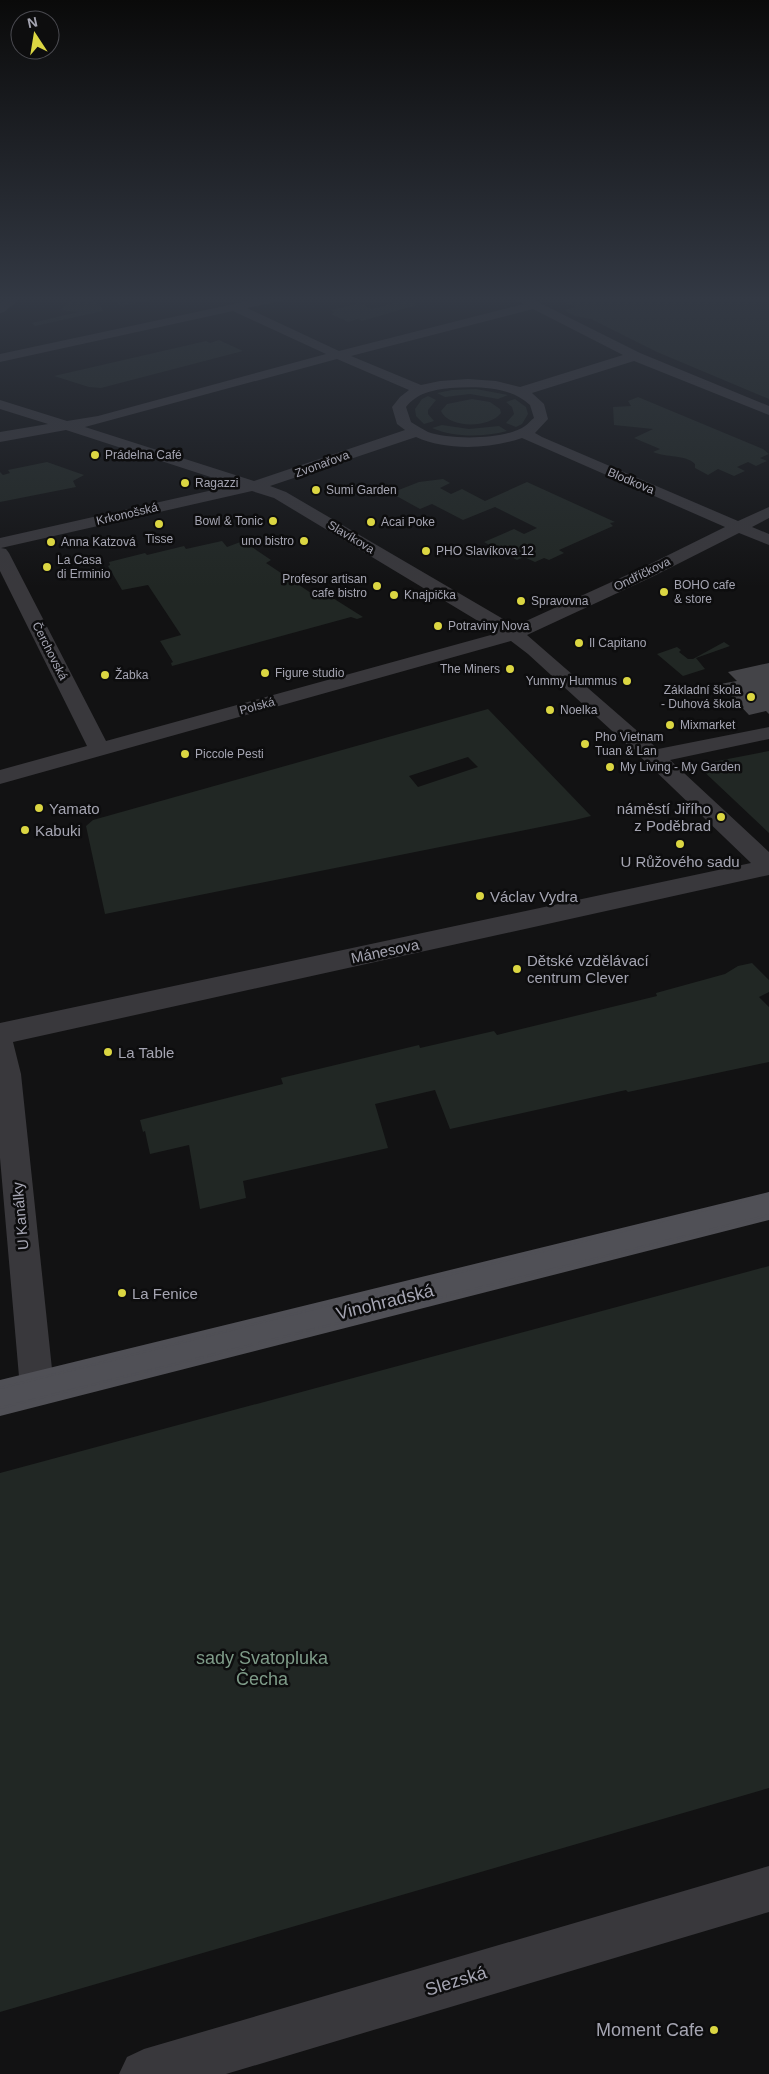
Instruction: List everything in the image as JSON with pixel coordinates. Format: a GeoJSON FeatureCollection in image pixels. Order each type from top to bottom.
{"type":"FeatureCollection","features":[{"type":"Feature","properties":{"kind":"main road","name":"Vinohradská"},"geometry":{"type":"LineString","coordinates":[[0,1398],[769,1206]]}},
{"type":"Feature","properties":{"kind":"street"},"geometry":{"type":"LineString","coordinates":[[0,437],[99,420],[195,394]]}},
{"type":"Feature","properties":{"kind":"street"},"geometry":{"type":"LineString","coordinates":[[413,394],[406,398],[399,407],[398,412],[404,422],[418,432],[440,439],[466,442],[499,440],[525,433],[538,423],[541,412],[534,400],[522,394]]}},
{"type":"Feature","properties":{"kind":"street"},"geometry":{"type":"LineString","coordinates":[[727,394],[769,411]]}},
{"type":"Feature","properties":{"kind":"street","name":"Slavíkova"},"geometry":{"type":"LineString","coordinates":[[0,404],[280,495],[514,634],[535,650],[654,757]]}},
{"type":"Feature","properties":{"kind":"street","name":"Zvonařova"},"geometry":{"type":"LineString","coordinates":[[254,486],[400,436],[418,432]]}},
{"type":"Feature","properties":{"kind":"street","name":"Blodkova"},"geometry":{"type":"LineString","coordinates":[[525,433],[536,440],[769,540]]}},
{"type":"Feature","properties":{"kind":"street","name":"Krkonošská"},"geometry":{"type":"LineString","coordinates":[[0,543],[254,486]]}},
{"type":"Feature","properties":{"kind":"street","name":"Ondříčkova"},"geometry":{"type":"LineString","coordinates":[[514,634],[646,573],[769,512]]}},
{"type":"Feature","properties":{"kind":"street","name":"Čerchovská"},"geometry":{"type":"LineString","coordinates":[[0,553],[99,750]]}},
{"type":"Feature","properties":{"kind":"street","name":"Polská"},"geometry":{"type":"LineString","coordinates":[[0,777],[514,634]]}},
{"type":"Feature","properties":{"kind":"street"},"geometry":{"type":"LineString","coordinates":[[654,757],[769,733]]}},
{"type":"Feature","properties":{"kind":"street"},"geometry":{"type":"LineString","coordinates":[[654,757],[769,867]]}},
{"type":"Feature","properties":{"kind":"street","name":"Mánesova"},"geometry":{"type":"LineString","coordinates":[[0,1034],[769,867]]}},
{"type":"Feature","properties":{"kind":"street","name":"U Kanálky"},"geometry":{"type":"LineString","coordinates":[[0,1044],[7,1074],[36,1388]]}},
{"type":"Feature","properties":{"kind":"street","name":"Slezská"},"geometry":{"type":"LineString","coordinates":[[144,2074],[769,1888]]}},
{"type":"Feature","properties":{"kind":"green space"},"geometry":{"type":"Polygon","coordinates":[[[439,394],[502,394],[508,395],[498,399],[470,394],[445,397],[439,394]]]}},
{"type":"Feature","properties":{"kind":"green space"},"geometry":{"type":"Polygon","coordinates":[[[757,394],[769,394],[769,399],[757,394]]]}},
{"type":"Feature","properties":{"kind":"green space"},"geometry":{"type":"Polygon","coordinates":[[[428,396],[436,400],[428,410],[428,414],[434,421],[424,424],[416,416],[415,409],[422,399],[428,396]]]}},
{"type":"Feature","properties":{"kind":"green space"},"geometry":{"type":"Polygon","coordinates":[[[638,397],[763,449],[769,454],[760,458],[767,461],[756,466],[748,462],[737,467],[745,471],[734,476],[718,469],[708,475],[695,468],[695,464],[691,461],[681,457],[653,452],[660,449],[634,438],[653,429],[614,425],[613,407],[631,406],[628,401],[638,397]]]}},
{"type":"Feature","properties":{"kind":"green space"},"geometry":{"type":"Polygon","coordinates":[[[472,399],[490,402],[500,409],[501,413],[488,422],[470,424],[452,421],[445,417],[441,411],[447,404],[472,399]]]}},
{"type":"Feature","properties":{"kind":"green space"},"geometry":{"type":"Polygon","coordinates":[[[515,399],[526,407],[528,414],[522,424],[516,427],[506,423],[514,414],[512,407],[506,402],[515,399]]]}},
{"type":"Feature","properties":{"kind":"green space"},"geometry":{"type":"Polygon","coordinates":[[[442,425],[469,429],[499,426],[507,431],[469,436],[450,434],[432,428],[442,425]]]}},
{"type":"Feature","properties":{"kind":"green space"},"geometry":{"type":"Polygon","coordinates":[[[47,462],[84,475],[73,481],[76,487],[0,502],[0,472],[3,475],[10,473],[8,470],[47,462]]]}},
{"type":"Feature","properties":{"kind":"green space"},"geometry":{"type":"Polygon","coordinates":[[[443,479],[450,483],[440,488],[451,494],[462,489],[485,501],[527,482],[615,522],[610,523],[613,526],[559,550],[564,553],[549,560],[544,558],[535,562],[524,557],[517,560],[484,542],[514,529],[524,534],[537,528],[495,507],[463,520],[432,504],[420,509],[391,493],[419,482],[443,479]]]}},
{"type":"Feature","properties":{"kind":"green space"},"geometry":{"type":"Polygon","coordinates":[[[222,541],[227,547],[243,541],[271,560],[266,563],[320,599],[328,595],[363,617],[357,619],[351,617],[172,666],[171,663],[173,662],[160,641],[181,635],[148,585],[122,590],[108,566],[110,565],[109,562],[145,553],[147,555],[184,546],[186,549],[222,541]]]}},
{"type":"Feature","properties":{"kind":"green space"},"geometry":{"type":"Polygon","coordinates":[[[724,642],[730,646],[696,658],[705,669],[683,676],[657,654],[677,647],[681,650],[679,652],[688,659],[693,659],[724,642]]]}},
{"type":"Feature","properties":{"kind":"green space"},"geometry":{"type":"Polygon","coordinates":[[[488,709],[591,816],[105,914],[86,826],[93,820],[488,709]],[[468,757],[409,776],[418,787],[478,767],[468,757]]]}},
{"type":"Feature","properties":{"kind":"green space"},"geometry":{"type":"Polygon","coordinates":[[[769,751],[769,833],[697,765],[769,751]]]}},
{"type":"Feature","properties":{"kind":"green space"},"geometry":{"type":"Polygon","coordinates":[[[752,963],[769,980],[769,992],[759,997],[769,1007],[769,1062],[628,1092],[626,1090],[450,1129],[435,1090],[375,1104],[388,1148],[243,1181],[246,1198],[200,1209],[189,1145],[150,1154],[145,1131],[143,1132],[140,1120],[283,1084],[281,1078],[419,1045],[420,1048],[494,1031],[497,1035],[657,996],[656,993],[725,974],[738,966],[752,963]]]}},
{"type":"Feature","properties":{"kind":"green space","name":"sady Svatopluka Čecha"},"geometry":{"type":"Polygon","coordinates":[[[769,1266],[769,1788],[0,2012],[0,1473],[769,1266]]]}},
{"type":"Feature","properties":{"kind":"building","name":"Základní škola - Duhová škola"},"geometry":{"type":"Polygon","coordinates":[[[769,663],[769,714],[766,711],[749,715],[720,684],[737,681],[728,672],[769,663]]]}},
{"type":"Feature","properties":{"kind":"tram line"},"geometry":{"type":"LineString","coordinates":[[0,1388],[769,1194],[767,1195]]}},
{"type":"Feature","properties":{"kind":"tram line"},"geometry":{"type":"LineString","coordinates":[[0,1408],[769,1215]]}},
{"type":"Feature","properties":{"kind":"place","name":"Prádelna Café"},"geometry":{"type":"Point","coordinates":[95,455]}},
{"type":"Feature","properties":{"kind":"place","name":"Ragazzi"},"geometry":{"type":"Point","coordinates":[185,483]}},
{"type":"Feature","properties":{"kind":"place","name":"Sumi Garden"},"geometry":{"type":"Point","coordinates":[316,490]}},
{"type":"Feature","properties":{"kind":"place","name":"Bowl & Tonic"},"geometry":{"type":"Point","coordinates":[273,521]}},
{"type":"Feature","properties":{"kind":"place","name":"Acai Poke"},"geometry":{"type":"Point","coordinates":[371,522]}},
{"type":"Feature","properties":{"kind":"place","name":"Tisse"},"geometry":{"type":"Point","coordinates":[159,524]}},
{"type":"Feature","properties":{"kind":"place","name":"uno bistro"},"geometry":{"type":"Point","coordinates":[304,541]}},
{"type":"Feature","properties":{"kind":"place","name":"Anna Katzová"},"geometry":{"type":"Point","coordinates":[51,542]}},
{"type":"Feature","properties":{"kind":"place","name":"PHO Slavíkova 12"},"geometry":{"type":"Point","coordinates":[426,551]}},
{"type":"Feature","properties":{"kind":"place","name":"La Casa di Erminio"},"geometry":{"type":"Point","coordinates":[47,567]}},
{"type":"Feature","properties":{"kind":"place","name":"Profesor artisan cafe bistro"},"geometry":{"type":"Point","coordinates":[377,586]}},
{"type":"Feature","properties":{"kind":"place","name":"BOHO cafe & store"},"geometry":{"type":"Point","coordinates":[664,592]}},
{"type":"Feature","properties":{"kind":"place","name":"Knajpička"},"geometry":{"type":"Point","coordinates":[394,595]}},
{"type":"Feature","properties":{"kind":"place","name":"Spravovna"},"geometry":{"type":"Point","coordinates":[521,601]}},
{"type":"Feature","properties":{"kind":"place","name":"Potraviny Nova"},"geometry":{"type":"Point","coordinates":[438,626]}},
{"type":"Feature","properties":{"kind":"place","name":"Il Capitano"},"geometry":{"type":"Point","coordinates":[579,643]}},
{"type":"Feature","properties":{"kind":"place","name":"The Miners"},"geometry":{"type":"Point","coordinates":[510,669]}},
{"type":"Feature","properties":{"kind":"place","name":"Figure studio"},"geometry":{"type":"Point","coordinates":[265,673]}},
{"type":"Feature","properties":{"kind":"place","name":"Žabka"},"geometry":{"type":"Point","coordinates":[105,675]}},
{"type":"Feature","properties":{"kind":"place","name":"Yummy Hummus"},"geometry":{"type":"Point","coordinates":[627,681]}},
{"type":"Feature","properties":{"kind":"place","name":"Základní škola - Duhová škola"},"geometry":{"type":"Point","coordinates":[751,697]}},
{"type":"Feature","properties":{"kind":"place","name":"Noelka"},"geometry":{"type":"Point","coordinates":[550,710]}},
{"type":"Feature","properties":{"kind":"place","name":"Mixmarket"},"geometry":{"type":"Point","coordinates":[670,725]}},
{"type":"Feature","properties":{"kind":"place","name":"Pho Vietnam Tuan & Lan"},"geometry":{"type":"Point","coordinates":[585,744]}},
{"type":"Feature","properties":{"kind":"place","name":"Piccole Pesti"},"geometry":{"type":"Point","coordinates":[185,754]}},
{"type":"Feature","properties":{"kind":"place","name":"My Living - My Garden"},"geometry":{"type":"Point","coordinates":[610,767]}},
{"type":"Feature","properties":{"kind":"place","name":"Yamato"},"geometry":{"type":"Point","coordinates":[39,808]}},
{"type":"Feature","properties":{"kind":"place","name":"náměstí Jiřího z Poděbrad"},"geometry":{"type":"Point","coordinates":[721,817]}},
{"type":"Feature","properties":{"kind":"place","name":"Kabuki"},"geometry":{"type":"Point","coordinates":[25,830]}},
{"type":"Feature","properties":{"kind":"place","name":"U Růžového sadu"},"geometry":{"type":"Point","coordinates":[680,844]}},
{"type":"Feature","properties":{"kind":"place","name":"Václav Vydra"},"geometry":{"type":"Point","coordinates":[480,896]}},
{"type":"Feature","properties":{"kind":"place","name":"Dětské vzdělávací centrum Clever"},"geometry":{"type":"Point","coordinates":[517,969]}},
{"type":"Feature","properties":{"kind":"place","name":"La Table"},"geometry":{"type":"Point","coordinates":[108,1052]}},
{"type":"Feature","properties":{"kind":"place","name":"La Fenice"},"geometry":{"type":"Point","coordinates":[122,1293]}},
{"type":"Feature","properties":{"kind":"place","name":"Moment Cafe"},"geometry":{"type":"Point","coordinates":[714,2030]}}]}
